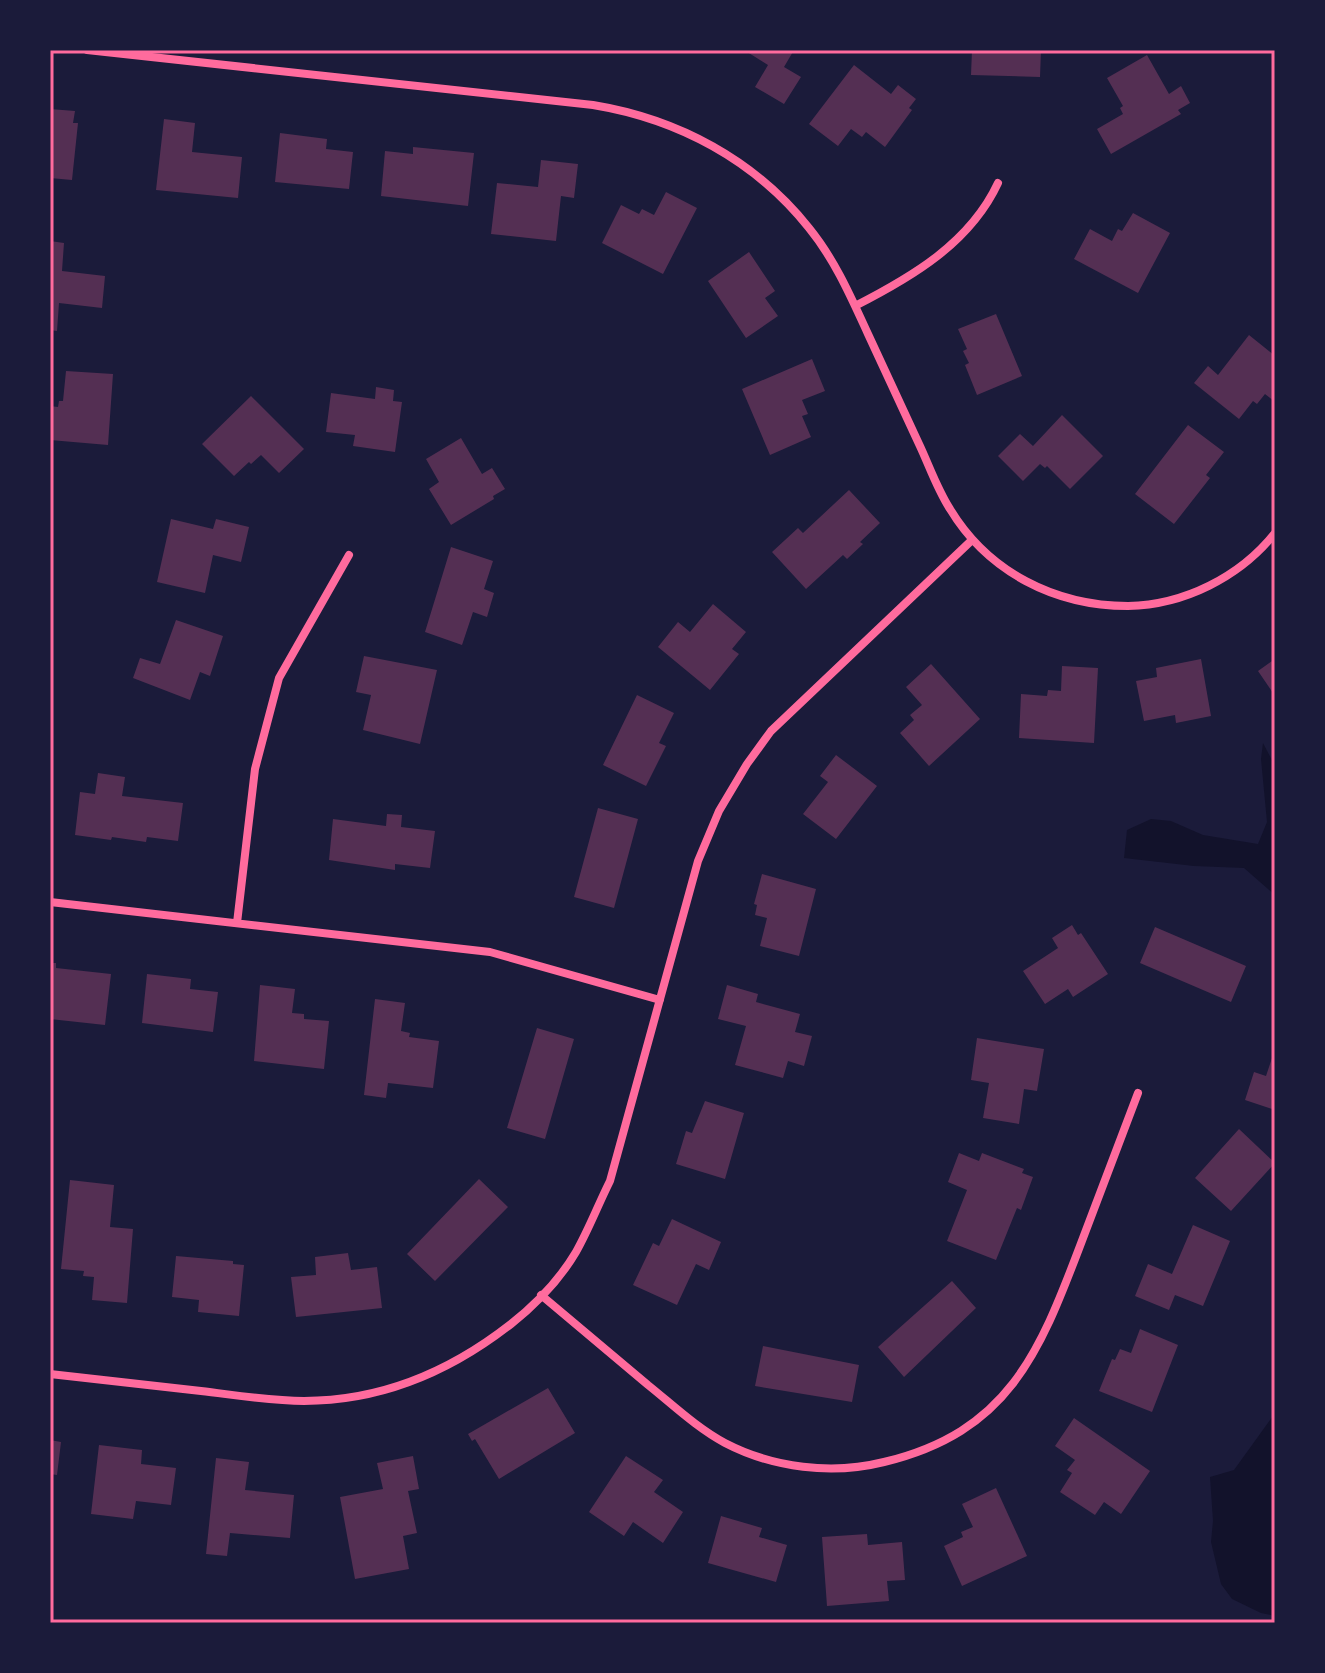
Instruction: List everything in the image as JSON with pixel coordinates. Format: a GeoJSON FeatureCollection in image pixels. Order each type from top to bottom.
{"type":"FeatureCollection","features":[{"type":"Feature","properties":{"kind":"street"},"geometry":{"type":"LineString","coordinates":[[87,50],[593,105],[649,118],[690,133],[727,154],[782,197],[824,249],[840,272],[945,502],[972,540],[1000,566],[1043,590],[1093,604],[1133,606],[1198,591],[1245,563],[1275,533]]}},
{"type":"Feature","properties":{"kind":"street"},"geometry":{"type":"LineString","coordinates":[[855,306],[896,286],[929,264],[968,227],[998,183]]}},
{"type":"Feature","properties":{"kind":"street"},"geometry":{"type":"LineString","coordinates":[[50,1374],[288,1401],[357,1397],[421,1379],[492,1340],[523,1315],[575,1253],[610,1181],[698,861],[719,811],[747,764],[781,720],[972,540]]}},
{"type":"Feature","properties":{"kind":"street"},"geometry":{"type":"LineString","coordinates":[[237,923],[255,769],[279,678],[349,555]]}},
{"type":"Feature","properties":{"kind":"street"},"geometry":{"type":"LineString","coordinates":[[50,902],[490,952],[660,1000]]}},
{"type":"Feature","properties":{"kind":"street"},"geometry":{"type":"LineString","coordinates":[[541,1295],[692,1422],[738,1449],[776,1462],[831,1469],[871,1466],[910,1456],[947,1439],[968,1425],[1000,1399],[1026,1368],[1051,1321],[1138,1093]]}},
{"type":"Feature","properties":{"kind":"shaded area"},"geometry":{"type":"Polygon","coordinates":[[[1263,743],[1275,766],[1275,895],[1244,868],[1124,858],[1127,830],[1151,819],[1171,821],[1203,835],[1258,844],[1267,822],[1261,759],[1263,743]]]}},
{"type":"Feature","properties":{"kind":"shaded area"},"geometry":{"type":"Polygon","coordinates":[[[1275,1413],[1275,1616],[1232,1599],[1221,1584],[1211,1542],[1210,1477],[1234,1470],[1275,1413]]]}},
{"type":"Feature","properties":{"kind":"building"},"geometry":{"type":"Polygon","coordinates":[[[744,50],[794,50],[784,67],[801,77],[784,104],[755,87],[768,65],[744,50]]]}},
{"type":"Feature","properties":{"kind":"building"},"geometry":{"type":"Polygon","coordinates":[[[972,50],[1041,50],[1040,77],[971,75],[972,50]]]}},
{"type":"Feature","properties":{"kind":"building"},"geometry":{"type":"Polygon","coordinates":[[[1147,55],[1169,94],[1181,86],[1190,103],[1178,110],[1181,114],[1111,154],[1097,129],[1123,114],[1120,108],[1123,106],[1107,78],[1147,55]]]}},
{"type":"Feature","properties":{"kind":"building"},"geometry":{"type":"Polygon","coordinates":[[[854,65],[891,94],[898,85],[916,99],[909,108],[912,110],[885,147],[866,132],[862,137],[851,129],[838,146],[809,124],[854,65]]]}},
{"type":"Feature","properties":{"kind":"building"},"geometry":{"type":"Polygon","coordinates":[[[50,109],[75,111],[73,123],[78,123],[72,180],[50,178],[50,109]]]}},
{"type":"Feature","properties":{"kind":"building"},"geometry":{"type":"Polygon","coordinates":[[[164,119],[195,123],[192,152],[242,157],[238,198],[156,190],[164,119]]]}},
{"type":"Feature","properties":{"kind":"building"},"geometry":{"type":"Polygon","coordinates":[[[280,133],[327,139],[326,149],[353,152],[349,189],[275,182],[280,133]]]}},
{"type":"Feature","properties":{"kind":"building"},"geometry":{"type":"Polygon","coordinates":[[[413,147],[474,153],[468,206],[381,196],[385,151],[413,154],[413,147]]]}},
{"type":"Feature","properties":{"kind":"building"},"geometry":{"type":"Polygon","coordinates":[[[541,160],[578,164],[574,198],[561,196],[556,241],[491,234],[497,183],[538,187],[541,160]]]}},
{"type":"Feature","properties":{"kind":"building"},"geometry":{"type":"Polygon","coordinates":[[[666,192],[697,208],[663,274],[602,243],[621,205],[639,214],[642,209],[654,215],[666,192]]]}},
{"type":"Feature","properties":{"kind":"building"},"geometry":{"type":"Polygon","coordinates":[[[1133,213],[1170,233],[1138,293],[1074,259],[1090,229],[1112,241],[1133,213]]]}},
{"type":"Feature","properties":{"kind":"building"},"geometry":{"type":"Polygon","coordinates":[[[50,241],[64,243],[62,271],[105,276],[102,308],[59,303],[57,331],[50,330],[50,241]]]}},
{"type":"Feature","properties":{"kind":"building"},"geometry":{"type":"Polygon","coordinates":[[[749,252],[775,291],[765,298],[778,316],[746,338],[708,281],[749,252]]]}},
{"type":"Feature","properties":{"kind":"building"},"geometry":{"type":"Polygon","coordinates":[[[996,314],[1022,376],[977,395],[965,365],[969,363],[963,351],[967,349],[958,329],[996,314]]]}},
{"type":"Feature","properties":{"kind":"building"},"geometry":{"type":"Polygon","coordinates":[[[1249,335],[1275,356],[1275,402],[1265,394],[1257,404],[1253,401],[1239,419],[1194,383],[1208,366],[1218,375],[1249,335]]]}},
{"type":"Feature","properties":{"kind":"building"},"geometry":{"type":"Polygon","coordinates":[[[812,359],[825,391],[802,400],[808,414],[802,416],[811,437],[770,455],[742,389],[812,359]]]}},
{"type":"Feature","properties":{"kind":"building"},"geometry":{"type":"Polygon","coordinates":[[[66,371],[113,374],[108,445],[50,440],[50,406],[58,407],[59,401],[63,401],[66,371]]]}},
{"type":"Feature","properties":{"kind":"building"},"geometry":{"type":"Polygon","coordinates":[[[376,387],[394,390],[393,401],[402,402],[395,452],[353,446],[355,435],[326,432],[331,393],[375,399],[376,387]]]}},
{"type":"Feature","properties":{"kind":"building"},"geometry":{"type":"Polygon","coordinates":[[[251,396],[304,449],[279,473],[261,455],[234,476],[202,444],[251,396]]]}},
{"type":"Feature","properties":{"kind":"building"},"geometry":{"type":"Polygon","coordinates":[[[1062,415],[1103,456],[1070,489],[1047,466],[1045,468],[1040,464],[1023,481],[998,456],[1020,434],[1033,446],[1062,415]]]}},
{"type":"Feature","properties":{"kind":"building"},"geometry":{"type":"Polygon","coordinates":[[[1188,425],[1224,452],[1206,475],[1210,478],[1174,524],[1135,494],[1188,425]]]}},
{"type":"Feature","properties":{"kind":"building"},"geometry":{"type":"Polygon","coordinates":[[[461,438],[482,474],[492,468],[505,489],[451,525],[429,489],[439,482],[426,459],[461,438]]]}},
{"type":"Feature","properties":{"kind":"building"},"geometry":{"type":"Polygon","coordinates":[[[849,490],[880,523],[847,559],[843,555],[806,589],[772,552],[798,528],[803,533],[849,490]]]}},
{"type":"Feature","properties":{"kind":"building"},"geometry":{"type":"Polygon","coordinates":[[[171,519],[213,529],[216,519],[249,527],[241,562],[213,555],[205,593],[157,582],[171,519]]]}},
{"type":"Feature","properties":{"kind":"building"},"geometry":{"type":"Polygon","coordinates":[[[451,547],[493,561],[484,589],[494,593],[487,617],[473,612],[462,645],[425,632],[451,547]]]}},
{"type":"Feature","properties":{"kind":"building"},"geometry":{"type":"Polygon","coordinates":[[[713,604],[746,632],[732,649],[739,654],[710,690],[658,647],[678,622],[690,632],[713,604]]]}},
{"type":"Feature","properties":{"kind":"building"},"geometry":{"type":"Polygon","coordinates":[[[176,620],[223,636],[210,676],[200,672],[190,700],[133,678],[140,658],[160,664],[176,620]]]}},
{"type":"Feature","properties":{"kind":"building"},"geometry":{"type":"Polygon","coordinates":[[[364,656],[437,670],[420,744],[363,730],[371,695],[356,692],[364,656]]]}},
{"type":"Feature","properties":{"kind":"building"},"geometry":{"type":"Polygon","coordinates":[[[1201,659],[1211,716],[1176,723],[1175,715],[1144,721],[1136,681],[1157,677],[1156,668],[1201,659]]]}},
{"type":"Feature","properties":{"kind":"building"},"geometry":{"type":"Polygon","coordinates":[[[1275,659],[1275,696],[1258,671],[1275,659]]]}},
{"type":"Feature","properties":{"kind":"building"},"geometry":{"type":"Polygon","coordinates":[[[931,664],[980,719],[929,766],[900,733],[914,720],[910,715],[922,705],[906,687],[931,664]]]}},
{"type":"Feature","properties":{"kind":"building"},"geometry":{"type":"Polygon","coordinates":[[[1062,666],[1098,668],[1094,743],[1019,738],[1021,694],[1047,696],[1048,690],[1061,691],[1062,666]]]}},
{"type":"Feature","properties":{"kind":"building"},"geometry":{"type":"Polygon","coordinates":[[[637,695],[674,713],[659,743],[666,746],[646,786],[603,765],[637,695]]]}},
{"type":"Feature","properties":{"kind":"building"},"geometry":{"type":"Polygon","coordinates":[[[836,755],[877,786],[836,839],[803,814],[828,782],[820,776],[836,755]]]}},
{"type":"Feature","properties":{"kind":"building"},"geometry":{"type":"Polygon","coordinates":[[[98,773],[125,777],[122,796],[183,803],[178,841],[147,837],[146,842],[112,837],[111,840],[75,835],[80,792],[95,794],[98,773]]]}},
{"type":"Feature","properties":{"kind":"building"},"geometry":{"type":"Polygon","coordinates":[[[598,808],[638,819],[614,908],[574,897],[598,808]]]}},
{"type":"Feature","properties":{"kind":"building"},"geometry":{"type":"Polygon","coordinates":[[[387,814],[402,815],[401,827],[435,831],[430,868],[395,864],[395,870],[329,860],[333,819],[386,826],[387,814]]]}},
{"type":"Feature","properties":{"kind":"building"},"geometry":{"type":"Polygon","coordinates":[[[762,874],[816,889],[799,956],[760,946],[767,918],[755,915],[757,905],[754,904],[762,874]]]}},
{"type":"Feature","properties":{"kind":"building"},"geometry":{"type":"Polygon","coordinates":[[[1072,925],[1078,935],[1081,933],[1108,974],[1073,997],[1068,989],[1045,1004],[1023,971],[1058,948],[1052,938],[1072,925]]]}},
{"type":"Feature","properties":{"kind":"building"},"geometry":{"type":"Polygon","coordinates":[[[1155,927],[1246,966],[1231,1002],[1140,963],[1155,927]]]}},
{"type":"Feature","properties":{"kind":"building"},"geometry":{"type":"Polygon","coordinates":[[[50,963],[56,963],[56,968],[111,974],[105,1025],[50,1019],[50,963]]]}},
{"type":"Feature","properties":{"kind":"building"},"geometry":{"type":"Polygon","coordinates":[[[147,974],[191,979],[190,989],[218,992],[213,1032],[142,1023],[147,974]]]}},
{"type":"Feature","properties":{"kind":"building"},"geometry":{"type":"Polygon","coordinates":[[[260,985],[295,989],[292,1013],[304,1014],[304,1019],[329,1021],[324,1069],[254,1061],[260,985]]]}},
{"type":"Feature","properties":{"kind":"building"},"geometry":{"type":"Polygon","coordinates":[[[727,985],[758,994],[756,1002],[800,1014],[795,1032],[812,1036],[804,1066],[788,1061],[783,1078],[735,1065],[746,1026],[718,1019],[727,985]]]}},
{"type":"Feature","properties":{"kind":"building"},"geometry":{"type":"Polygon","coordinates":[[[375,999],[405,1003],[401,1031],[410,1033],[409,1037],[439,1041],[433,1088],[388,1083],[386,1098],[364,1095],[375,999]]]}},
{"type":"Feature","properties":{"kind":"building"},"geometry":{"type":"Polygon","coordinates":[[[537,1028],[574,1039],[545,1139],[507,1128],[537,1028]]]}},
{"type":"Feature","properties":{"kind":"building"},"geometry":{"type":"Polygon","coordinates":[[[977,1038],[1044,1049],[1037,1091],[1024,1089],[1019,1124],[983,1118],[989,1083],[971,1080],[977,1038]]]}},
{"type":"Feature","properties":{"kind":"building"},"geometry":{"type":"Polygon","coordinates":[[[1275,1049],[1275,1110],[1245,1100],[1254,1072],[1266,1076],[1275,1049]]]}},
{"type":"Feature","properties":{"kind":"building"},"geometry":{"type":"Polygon","coordinates":[[[705,1101],[744,1113],[725,1179],[676,1164],[686,1131],[692,1133],[705,1101]]]}},
{"type":"Feature","properties":{"kind":"building"},"geometry":{"type":"Polygon","coordinates":[[[1239,1129],[1275,1163],[1231,1211],[1195,1178],[1239,1129]]]}},
{"type":"Feature","properties":{"kind":"building"},"geometry":{"type":"Polygon","coordinates":[[[959,1153],[979,1161],[982,1153],[1024,1169],[1022,1173],[1033,1177],[1021,1210],[1017,1208],[996,1260],[947,1241],[967,1190],[948,1182],[959,1153]]]}},
{"type":"Feature","properties":{"kind":"building"},"geometry":{"type":"Polygon","coordinates":[[[479,1179],[508,1207],[435,1281],[407,1254],[479,1179]]]}},
{"type":"Feature","properties":{"kind":"building"},"geometry":{"type":"Polygon","coordinates":[[[70,1180],[114,1185],[110,1227],[133,1229],[127,1303],[92,1300],[94,1277],[83,1276],[84,1271],[61,1269],[70,1180]]]}},
{"type":"Feature","properties":{"kind":"building"},"geometry":{"type":"Polygon","coordinates":[[[672,1219],[721,1242],[709,1270],[696,1264],[677,1305],[633,1285],[653,1243],[659,1246],[672,1219]]]}},
{"type":"Feature","properties":{"kind":"building"},"geometry":{"type":"Polygon","coordinates":[[[1193,1225],[1230,1241],[1203,1306],[1175,1295],[1169,1310],[1135,1296],[1148,1264],[1172,1274],[1193,1225]]]}},
{"type":"Feature","properties":{"kind":"building"},"geometry":{"type":"Polygon","coordinates":[[[348,1253],[351,1270],[377,1267],[382,1308],[296,1317],[291,1277],[316,1275],[315,1257],[348,1253]]]}},
{"type":"Feature","properties":{"kind":"building"},"geometry":{"type":"Polygon","coordinates":[[[176,1256],[233,1261],[233,1264],[244,1265],[239,1316],[198,1312],[199,1300],[172,1297],[176,1256]]]}},
{"type":"Feature","properties":{"kind":"building"},"geometry":{"type":"Polygon","coordinates":[[[952,1281],[976,1308],[904,1377],[878,1347],[952,1281]]]}},
{"type":"Feature","properties":{"kind":"building"},"geometry":{"type":"Polygon","coordinates":[[[1140,1329],[1178,1345],[1152,1412],[1099,1391],[1112,1359],[1115,1360],[1120,1349],[1131,1353],[1140,1329]]]}},
{"type":"Feature","properties":{"kind":"building"},"geometry":{"type":"Polygon","coordinates":[[[763,1346],[859,1365],[852,1402],[755,1386],[763,1346]]]}},
{"type":"Feature","properties":{"kind":"building"},"geometry":{"type":"Polygon","coordinates":[[[548,1388],[575,1433],[499,1479],[475,1439],[472,1441],[468,1434],[548,1388]]]}},
{"type":"Feature","properties":{"kind":"building"},"geometry":{"type":"Polygon","coordinates":[[[1074,1418],[1150,1471],[1121,1514],[1104,1502],[1095,1515],[1060,1492],[1072,1473],[1067,1470],[1075,1460],[1055,1446],[1074,1418]]]}},
{"type":"Feature","properties":{"kind":"building"},"geometry":{"type":"Polygon","coordinates":[[[50,1440],[61,1442],[57,1475],[50,1474],[50,1440]]]}},
{"type":"Feature","properties":{"kind":"building"},"geometry":{"type":"Polygon","coordinates":[[[99,1445],[142,1450],[141,1464],[176,1468],[171,1505],[136,1501],[133,1519],[91,1514],[99,1445]]]}},
{"type":"Feature","properties":{"kind":"building"},"geometry":{"type":"Polygon","coordinates":[[[413,1456],[419,1489],[408,1491],[417,1533],[403,1536],[409,1569],[355,1579],[340,1497],[383,1489],[377,1463],[413,1456]]]}},
{"type":"Feature","properties":{"kind":"building"},"geometry":{"type":"Polygon","coordinates":[[[626,1456],[663,1480],[654,1492],[683,1512],[663,1543],[633,1522],[624,1536],[589,1512],[626,1456]]]}},
{"type":"Feature","properties":{"kind":"building"},"geometry":{"type":"Polygon","coordinates":[[[216,1458],[249,1462],[245,1490],[294,1495],[290,1538],[230,1533],[227,1556],[206,1554],[216,1458]]]}},
{"type":"Feature","properties":{"kind":"building"},"geometry":{"type":"Polygon","coordinates":[[[996,1488],[1027,1556],[962,1586],[944,1546],[963,1537],[961,1532],[973,1527],[962,1504],[996,1488]]]}},
{"type":"Feature","properties":{"kind":"building"},"geometry":{"type":"Polygon","coordinates":[[[721,1516],[762,1528],[759,1537],[787,1545],[776,1582],[708,1563],[721,1516]]]}},
{"type":"Feature","properties":{"kind":"building"},"geometry":{"type":"Polygon","coordinates":[[[867,1534],[868,1545],[902,1542],[905,1580],[887,1581],[889,1601],[827,1606],[822,1537],[867,1534]]]}}]}
